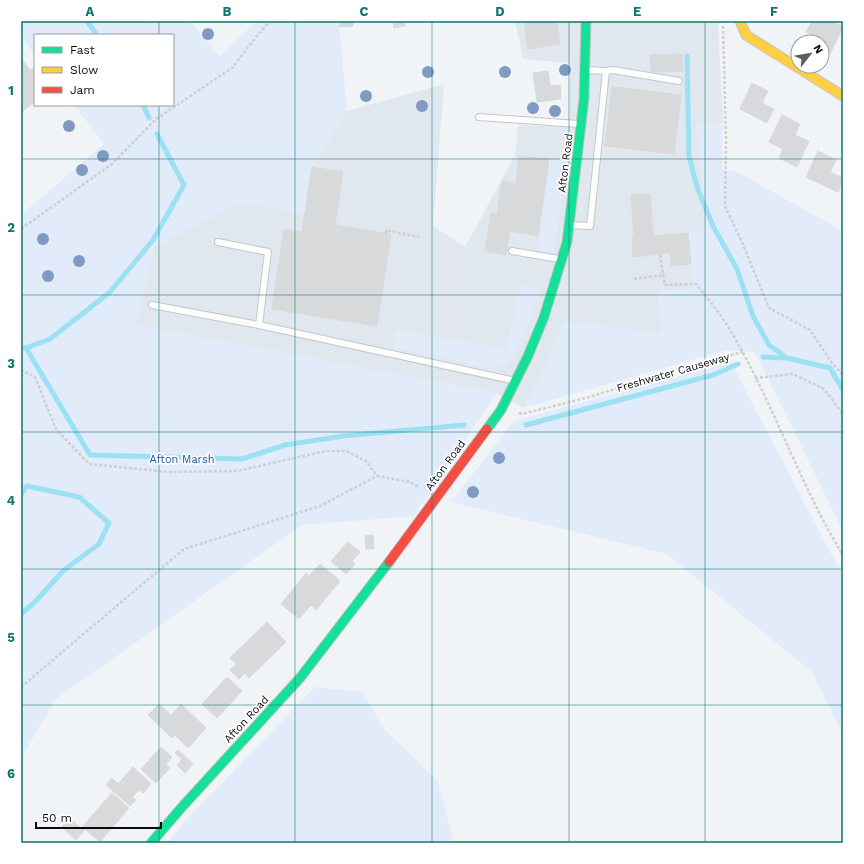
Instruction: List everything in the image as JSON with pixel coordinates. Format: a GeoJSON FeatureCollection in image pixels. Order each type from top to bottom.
{"type":"FeatureCollection","features":[{"type":"Feature","properties":{"kind":"main road","name":"Afton Road"},"geometry":{"type":"LineString","coordinates":[[151,843],[187,801],[300,678],[375,581],[501,410],[528,356],[544,317],[567,242],[582,124],[586,70],[586,21]]}},
{"type":"Feature","properties":{"kind":"main road"},"geometry":{"type":"LineString","coordinates":[[740,21],[746,34],[843,96]]}},
{"type":"Feature","properties":{"kind":"lane"},"geometry":{"type":"LineString","coordinates":[[586,70],[613,70],[679,81]]}},
{"type":"Feature","properties":{"kind":"lane"},"geometry":{"type":"LineString","coordinates":[[570,225],[590,226],[606,71]]}},
{"type":"Feature","properties":{"kind":"lane"},"geometry":{"type":"LineString","coordinates":[[479,117],[582,124]]}},
{"type":"Feature","properties":{"kind":"lane"},"geometry":{"type":"LineString","coordinates":[[218,242],[268,252],[259,325]]}},
{"type":"Feature","properties":{"kind":"lane"},"geometry":{"type":"LineString","coordinates":[[512,252],[554,259],[562,258]]}},
{"type":"Feature","properties":{"kind":"lane"},"geometry":{"type":"LineString","coordinates":[[152,305],[259,325],[515,381]]}},
{"type":"Feature","properties":{"kind":"path"},"geometry":{"type":"LineString","coordinates":[[21,229],[112,164],[155,120],[233,67],[270,21]]}},
{"type":"Feature","properties":{"kind":"path"},"geometry":{"type":"LineString","coordinates":[[722,21],[726,139],[725,206],[770,308],[810,330],[832,363],[843,375]]}},
{"type":"Feature","properties":{"kind":"path"},"geometry":{"type":"LineString","coordinates":[[386,233],[386,230],[419,237]]}},
{"type":"Feature","properties":{"kind":"path"},"geometry":{"type":"LineString","coordinates":[[660,255],[665,285],[696,284],[726,323],[743,352]]}},
{"type":"Feature","properties":{"kind":"path"},"geometry":{"type":"LineString","coordinates":[[634,279],[664,276]]}},
{"type":"Feature","properties":{"kind":"path","name":"Freshwater Causeway"},"geometry":{"type":"LineString","coordinates":[[501,410],[522,414],[589,397],[702,362],[743,352],[812,496],[843,555]]}},
{"type":"Feature","properties":{"kind":"path"},"geometry":{"type":"LineString","coordinates":[[21,370],[35,377],[56,429],[89,464],[168,472],[237,471],[326,451],[346,451],[366,462],[377,476]]}},
{"type":"Feature","properties":{"kind":"path"},"geometry":{"type":"LineString","coordinates":[[755,378],[793,374],[824,389],[843,414]]}},
{"type":"Feature","properties":{"kind":"path"},"geometry":{"type":"LineString","coordinates":[[21,687],[184,550],[320,506],[377,476],[410,482],[436,498]]}},
{"type":"Feature","properties":{"kind":"shaded area"},"geometry":{"type":"Polygon","coordinates":[[[515,21],[718,21],[723,123],[697,124],[726,350],[523,408],[497,393],[135,325],[154,248],[239,202],[305,214],[312,167],[347,111],[444,84],[433,226],[465,247],[515,155],[518,125],[568,127],[570,119],[570,63],[523,59],[515,21]]]}},
{"type":"Feature","properties":{"kind":"green space","name":"Afton Marsh"},"geometry":{"type":"Polygon","coordinates":[[[21,21],[190,21],[219,56],[257,21],[339,21],[347,111],[312,167],[305,214],[239,202],[154,248],[135,325],[497,393],[414,516],[302,525],[56,699],[21,758],[21,215],[104,144],[75,106],[174,106],[174,34],[34,34],[34,54],[21,36],[21,21]]]}},
{"type":"Feature","properties":{"kind":"green space"},"geometry":{"type":"Polygon","coordinates":[[[723,123],[722,170],[735,171],[843,231],[843,531],[755,352],[726,350],[523,408],[546,365],[564,321],[661,333],[658,291],[694,288],[688,233],[706,231],[696,124],[723,123]]]}},
{"type":"Feature","properties":{"kind":"green space"},"geometry":{"type":"Polygon","coordinates":[[[549,159],[565,160],[563,186],[553,255],[537,252],[549,159]]]}},
{"type":"Feature","properties":{"kind":"green space"},"geometry":{"type":"Polygon","coordinates":[[[520,286],[540,290],[522,344],[507,364],[493,369],[393,348],[394,329],[506,349],[520,286]]]}},
{"type":"Feature","properties":{"kind":"green space"},"geometry":{"type":"Polygon","coordinates":[[[731,362],[830,552],[843,573],[843,735],[812,672],[667,554],[451,502],[514,421],[731,362]]]}},
{"type":"Feature","properties":{"kind":"green space"},"geometry":{"type":"Polygon","coordinates":[[[315,687],[363,692],[384,729],[438,781],[454,843],[167,843],[188,818],[315,687]]]}},
{"type":"Feature","properties":{"kind":"building"},"geometry":{"type":"Polygon","coordinates":[[[339,21],[353,21],[353,26],[340,27],[339,21]]]}},
{"type":"Feature","properties":{"kind":"building"},"geometry":{"type":"Polygon","coordinates":[[[393,21],[404,21],[405,26],[394,28],[393,21]]]}},
{"type":"Feature","properties":{"kind":"building"},"geometry":{"type":"Polygon","coordinates":[[[524,21],[557,21],[560,44],[528,49],[524,21]]]}},
{"type":"Feature","properties":{"kind":"building"},"geometry":{"type":"Polygon","coordinates":[[[812,21],[832,21],[843,27],[830,54],[830,34],[810,34],[806,32],[812,21]]]}},
{"type":"Feature","properties":{"kind":"building"},"geometry":{"type":"Polygon","coordinates":[[[682,54],[683,71],[651,72],[650,55],[682,54]]]}},
{"type":"Feature","properties":{"kind":"building"},"geometry":{"type":"Polygon","coordinates":[[[21,58],[30,70],[34,67],[34,103],[21,112],[21,58]]]}},
{"type":"Feature","properties":{"kind":"building"},"geometry":{"type":"Polygon","coordinates":[[[548,71],[550,86],[560,85],[561,99],[537,102],[533,73],[548,71]]]}},
{"type":"Feature","properties":{"kind":"building"},"geometry":{"type":"Polygon","coordinates":[[[752,83],[768,91],[762,103],[774,109],[767,123],[740,109],[752,83]]]}},
{"type":"Feature","properties":{"kind":"building"},"geometry":{"type":"Polygon","coordinates":[[[612,87],[641,90],[634,149],[605,146],[612,87]]]}},
{"type":"Feature","properties":{"kind":"building"},"geometry":{"type":"Polygon","coordinates":[[[641,90],[681,95],[674,154],[634,149],[641,90]]]}},
{"type":"Feature","properties":{"kind":"building"},"geometry":{"type":"Polygon","coordinates":[[[782,115],[800,124],[795,135],[809,141],[797,167],[779,158],[783,149],[769,142],[782,115]]]}},
{"type":"Feature","properties":{"kind":"building"},"geometry":{"type":"Polygon","coordinates":[[[818,151],[836,160],[830,172],[843,178],[838,192],[806,177],[818,151]]]}},
{"type":"Feature","properties":{"kind":"building"},"geometry":{"type":"Polygon","coordinates":[[[519,156],[549,159],[538,236],[510,231],[506,255],[485,251],[491,213],[497,214],[502,181],[516,184],[519,156]]]}},
{"type":"Feature","properties":{"kind":"building"},"geometry":{"type":"Polygon","coordinates":[[[312,167],[343,172],[335,225],[391,234],[377,326],[272,309],[284,229],[302,232],[312,167]]]}},
{"type":"Feature","properties":{"kind":"building"},"geometry":{"type":"Polygon","coordinates":[[[650,194],[653,236],[634,237],[631,195],[650,194]]]}},
{"type":"Feature","properties":{"kind":"building"},"geometry":{"type":"Polygon","coordinates":[[[688,233],[691,264],[671,266],[670,253],[633,257],[632,238],[688,233]]]}},
{"type":"Feature","properties":{"kind":"building"},"geometry":{"type":"Polygon","coordinates":[[[373,535],[374,549],[366,549],[365,536],[373,535]]]}},
{"type":"Feature","properties":{"kind":"building"},"geometry":{"type":"Polygon","coordinates":[[[348,542],[360,552],[352,561],[355,564],[346,574],[331,561],[348,542]]]}},
{"type":"Feature","properties":{"kind":"building"},"geometry":{"type":"Polygon","coordinates":[[[320,564],[340,581],[316,610],[311,605],[299,619],[281,604],[306,573],[309,576],[320,564]]]}},
{"type":"Feature","properties":{"kind":"building"},"geometry":{"type":"Polygon","coordinates":[[[267,622],[286,642],[249,678],[245,673],[239,679],[230,670],[236,664],[230,658],[267,622]]]}},
{"type":"Feature","properties":{"kind":"building"},"geometry":{"type":"Polygon","coordinates":[[[227,677],[242,691],[217,718],[202,704],[227,677]]]}},
{"type":"Feature","properties":{"kind":"building"},"geometry":{"type":"Polygon","coordinates":[[[159,704],[171,715],[181,704],[206,728],[188,748],[175,735],[172,738],[148,715],[159,704]]]}},
{"type":"Feature","properties":{"kind":"building"},"geometry":{"type":"Polygon","coordinates":[[[161,747],[172,757],[166,764],[170,768],[156,783],[141,769],[161,747]]]}},
{"type":"Feature","properties":{"kind":"building"},"geometry":{"type":"Polygon","coordinates":[[[178,750],[193,764],[185,773],[177,765],[182,759],[175,753],[178,750]]]}},
{"type":"Feature","properties":{"kind":"building"},"geometry":{"type":"Polygon","coordinates":[[[133,767],[151,784],[143,793],[139,790],[132,797],[136,800],[130,806],[106,785],[112,778],[118,784],[133,767]]]}},
{"type":"Feature","properties":{"kind":"building"},"geometry":{"type":"Polygon","coordinates":[[[112,793],[129,808],[100,842],[85,829],[76,840],[62,827],[69,818],[81,828],[112,793]]]}},
{"type":"Feature","properties":{"kind":"waterway"},"geometry":{"type":"LineString","coordinates":[[87,21],[96,34]]}},
{"type":"Feature","properties":{"kind":"waterway"},"geometry":{"type":"LineString","coordinates":[[687,56],[689,156],[697,187],[713,226],[737,269],[753,316],[769,345],[787,358]]}},
{"type":"Feature","properties":{"kind":"waterway"},"geometry":{"type":"LineString","coordinates":[[143,106],[149,118]]}},
{"type":"Feature","properties":{"kind":"waterway"},"geometry":{"type":"LineString","coordinates":[[26,348],[50,339],[110,292],[153,240],[184,185],[157,134]]}},
{"type":"Feature","properties":{"kind":"waterway"},"geometry":{"type":"LineString","coordinates":[[21,347],[26,348],[90,455],[242,459],[285,445],[343,436],[464,425]]}},
{"type":"Feature","properties":{"kind":"waterway"},"geometry":{"type":"LineString","coordinates":[[763,357],[787,358],[830,368],[843,390]]}},
{"type":"Feature","properties":{"kind":"waterway"},"geometry":{"type":"LineString","coordinates":[[526,425],[713,375],[738,364]]}},
{"type":"Feature","properties":{"kind":"waterway"},"geometry":{"type":"LineString","coordinates":[[21,494],[27,486],[79,497],[109,523],[99,544],[64,570],[34,603],[21,614]]}},
{"type":"Feature","properties":{"kind":"traffic: fast"},"geometry":{"type":"LineString","coordinates":[[487,429],[501,410],[528,356],[544,317],[567,242],[584,99],[586,21]]}},
{"type":"Feature","properties":{"kind":"traffic: fast"},"geometry":{"type":"LineString","coordinates":[[151,843],[300,678],[389,562]]}},
{"type":"Feature","properties":{"kind":"traffic: slow"},"geometry":{"type":"LineString","coordinates":[[740,21],[746,35],[843,96]]}},
{"type":"Feature","properties":{"kind":"traffic: jam"},"geometry":{"type":"LineString","coordinates":[[389,562],[487,429]]}}]}
